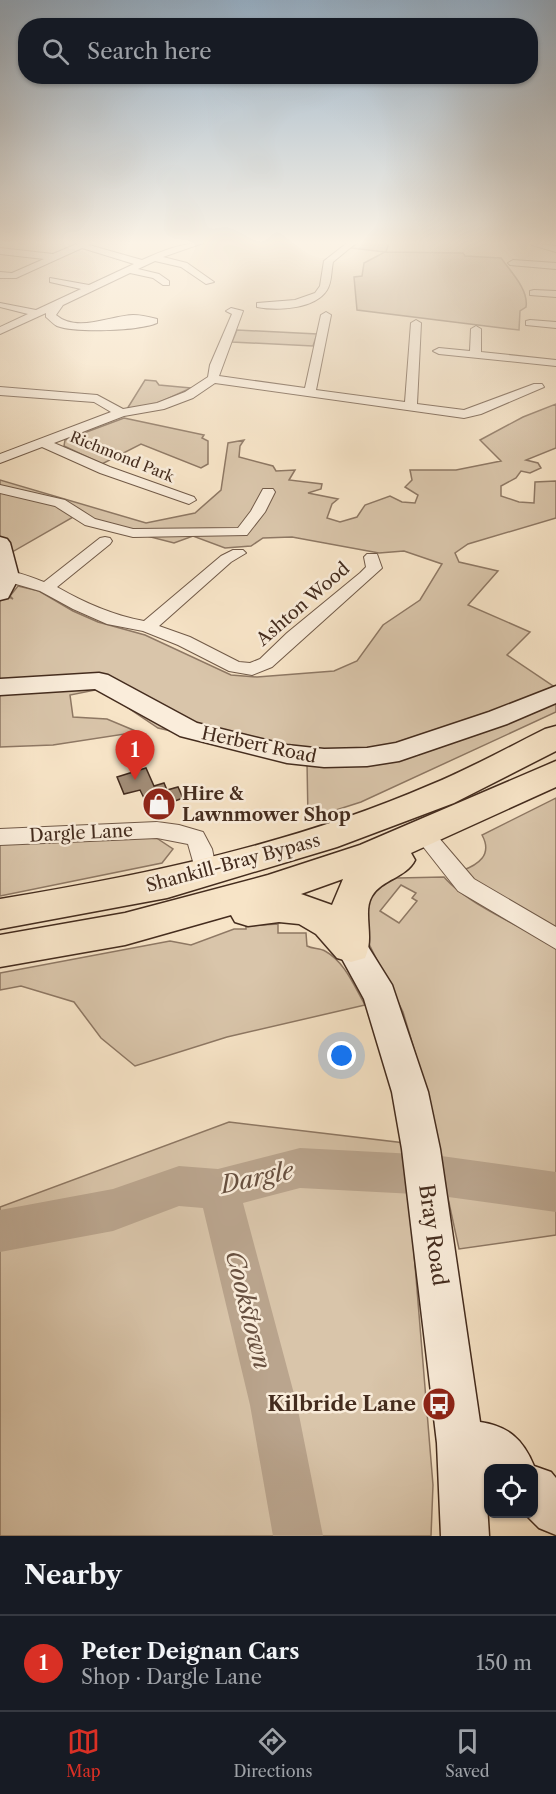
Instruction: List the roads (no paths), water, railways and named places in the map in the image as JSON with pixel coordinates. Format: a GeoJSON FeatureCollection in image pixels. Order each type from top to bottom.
{"type":"FeatureCollection","features":[{"type":"Feature","properties":{"kind":"highway"},"geometry":{"type":"LineString","coordinates":[[342,832],[361,819],[462,777],[556,726]]}},
{"type":"Feature","properties":{"kind":"highway","name":"Shankill-Bray Bypass"},"geometry":{"type":"LineString","coordinates":[[0,914],[85,900],[206,873],[342,832],[442,794],[556,737]]}},
{"type":"Feature","properties":{"kind":"highway","name":"Shankill-Bray Bypass"},"geometry":{"type":"LineString","coordinates":[[0,951],[125,929],[268,890],[373,855],[556,773]]}},
{"type":"Feature","properties":{"kind":"highway"},"geometry":{"type":"LineString","coordinates":[[351,946],[349,908],[354,891],[364,879],[377,870],[475,825],[556,779]]}},
{"type":"Feature","properties":{"kind":"highway"},"geometry":{"type":"LineString","coordinates":[[125,929],[222,917],[280,906],[312,912],[326,919],[338,927],[351,946]]}},
{"type":"Feature","properties":{"kind":"street"},"geometry":{"type":"LineString","coordinates":[[0,331],[33,315]]}},
{"type":"Feature","properties":{"kind":"street"},"geometry":{"type":"LineString","coordinates":[[50,315],[59,323],[100,324]]}},
{"type":"Feature","properties":{"kind":"street"},"geometry":{"type":"LineString","coordinates":[[237,315],[216,365],[213,380],[310,391],[464,414],[538,387]]}},
{"type":"Feature","properties":{"kind":"street"},"geometry":{"type":"LineString","coordinates":[[310,391],[326,315]]}},
{"type":"Feature","properties":{"kind":"street"},"geometry":{"type":"LineString","coordinates":[[411,406],[416,323]]}},
{"type":"Feature","properties":{"kind":"street"},"geometry":{"type":"LineString","coordinates":[[530,323],[556,325]]}},
{"type":"Feature","properties":{"kind":"street"},"geometry":{"type":"LineString","coordinates":[[475,354],[476,329]]}},
{"type":"Feature","properties":{"kind":"street"},"geometry":{"type":"LineString","coordinates":[[439,351],[556,363]]}},
{"type":"Feature","properties":{"kind":"street","name":"Richmond Park"},"geometry":{"type":"LineString","coordinates":[[0,459],[121,413],[160,406],[189,395],[213,380]]}},
{"type":"Feature","properties":{"kind":"street"},"geometry":{"type":"LineString","coordinates":[[0,391],[97,399],[121,413]]}},
{"type":"Feature","properties":{"kind":"street","name":"Richmond Park"},"geometry":{"type":"LineString","coordinates":[[43,443],[115,474],[189,500]]}},
{"type":"Feature","properties":{"kind":"street"},"geometry":{"type":"LineString","coordinates":[[0,489],[60,503],[90,522],[133,532],[178,534],[242,532],[258,512],[268,492]]}},
{"type":"Feature","properties":{"kind":"street"},"geometry":{"type":"LineString","coordinates":[[46,588],[105,541]]}},
{"type":"Feature","properties":{"kind":"street"},"geometry":{"type":"LineString","coordinates":[[0,543],[4,585]]}},
{"type":"Feature","properties":{"kind":"street"},"geometry":{"type":"LineString","coordinates":[[147,627],[227,559],[238,553]]}},
{"type":"Feature","properties":{"kind":"street","name":"Ashton Wood"},"geometry":{"type":"LineString","coordinates":[[4,585],[17,578],[46,588],[79,606],[113,620],[147,627],[184,641],[235,667],[252,669],[260,667],[366,576],[374,568],[372,557]]}},
{"type":"Feature","properties":{"kind":"street","name":"Herbert Road"},"geometry":{"type":"LineString","coordinates":[[0,687],[99,681],[189,730],[287,754],[333,758],[367,757],[399,752],[498,718],[556,694]]}},
{"type":"Feature","properties":{"kind":"street","name":"Dargle Lane"},"geometry":{"type":"LineString","coordinates":[[0,837],[157,830],[179,833],[196,838],[206,873]]}},
{"type":"Feature","properties":{"kind":"street"},"geometry":{"type":"LineString","coordinates":[[432,844],[466,885],[556,939]]}},
{"type":"Feature","properties":{"kind":"street","name":"Bray Road"},"geometry":{"type":"LineString","coordinates":[[351,946],[380,995],[410,1092],[428,1197],[460,1443],[465,1536]]}},
{"type":"Feature","properties":{"kind":"street"},"geometry":{"type":"LineString","coordinates":[[460,1443],[495,1447],[509,1464]]}},
{"type":"Feature","properties":{"kind":"street"},"geometry":{"type":"LineString","coordinates":[[538,1493],[556,1511]]}},
{"type":"Feature","properties":{"kind":"waterway","name":"Dargle"},"geometry":{"type":"LineString","coordinates":[[218,1189],[300,1168],[434,1175],[556,1192]]}},
{"type":"Feature","properties":{"kind":"waterway","name":"Dargle"},"geometry":{"type":"LineString","coordinates":[[0,1231],[113,1210],[179,1186],[218,1189]]}},
{"type":"Feature","properties":{"kind":"waterway","name":"Cookstown"},"geometry":{"type":"LineString","coordinates":[[218,1189],[263,1361],[298,1536]]}},
{"type":"Feature","properties":{"kind":"place","name":"Peter Deignan Cars"},"geometry":{"type":"Point","coordinates":[135,780]}},
{"type":"Feature","properties":{"kind":"place","name":"Hire & Lawnmower Shop"},"geometry":{"type":"Point","coordinates":[159,804]}},
{"type":"Feature","properties":{"kind":"place","name":"Kilbride Lane"},"geometry":{"type":"Point","coordinates":[439,1404]}}]}
